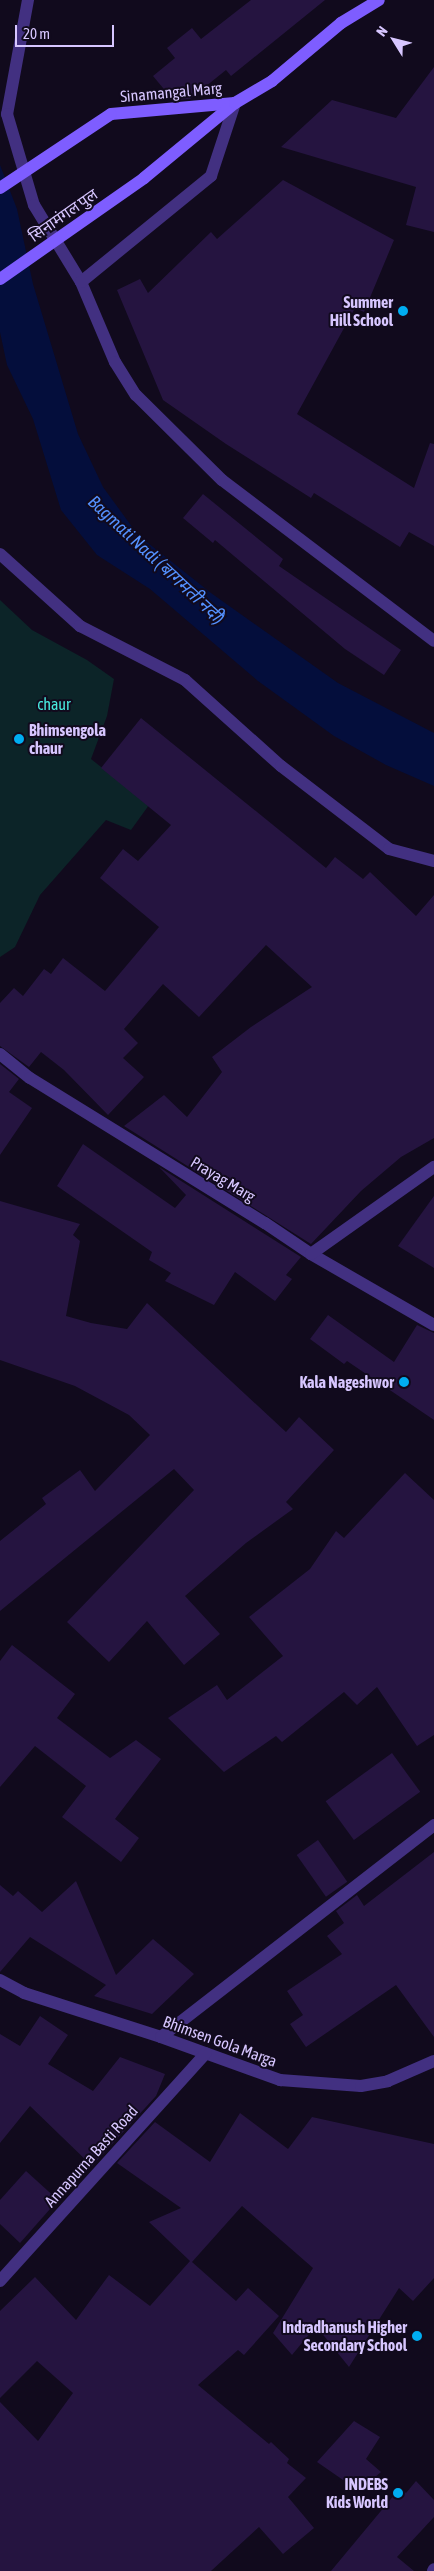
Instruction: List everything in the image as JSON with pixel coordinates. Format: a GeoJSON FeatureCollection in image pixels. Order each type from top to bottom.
{"type":"FeatureCollection","features":[{"type":"Feature","properties":{"kind":"main road","name":"Sinamangal Marg"},"geometry":{"type":"LineString","coordinates":[[144,178],[235,103],[272,81],[340,23],[379,0]]}},
{"type":"Feature","properties":{"kind":"main road","name":"Sinamangal Marg"},"geometry":{"type":"LineString","coordinates":[[0,188],[111,114],[235,103]]}},
{"type":"Feature","properties":{"kind":"main road","name":"सिनामंगल पुल"},"geometry":{"type":"LineString","coordinates":[[0,279],[144,178]]}},
{"type":"Feature","properties":{"kind":"street"},"geometry":{"type":"LineString","coordinates":[[28,0],[7,114],[34,205],[81,282],[115,362],[136,395],[172,434],[222,480],[434,641]]}},
{"type":"Feature","properties":{"kind":"street"},"geometry":{"type":"LineString","coordinates":[[81,282],[211,176],[235,103]]}},
{"type":"Feature","properties":{"kind":"street"},"geometry":{"type":"LineString","coordinates":[[0,554],[80,626],[185,680],[281,766],[389,849],[434,861]]}},
{"type":"Feature","properties":{"kind":"street","name":"Prayag Marg"},"geometry":{"type":"LineString","coordinates":[[0,1054],[30,1078],[311,1254],[434,1325]]}},
{"type":"Feature","properties":{"kind":"street"},"geometry":{"type":"LineString","coordinates":[[311,1254],[434,1167]]}},
{"type":"Feature","properties":{"kind":"street"},"geometry":{"type":"LineString","coordinates":[[161,2036],[434,1824]]}},
{"type":"Feature","properties":{"kind":"street","name":"Bhimsen Gola Marga"},"geometry":{"type":"LineString","coordinates":[[0,1980],[24,1993],[161,2036],[280,2080],[309,2084],[362,2086],[388,2081],[434,2061]]}},
{"type":"Feature","properties":{"kind":"street","name":"Annapurna Basti Road"},"geometry":{"type":"LineString","coordinates":[[0,2282],[206,2052]]}},
{"type":"Feature","properties":{"kind":"green space","name":"chaur"},"geometry":{"type":"Polygon","coordinates":[[[0,600],[32,630],[87,660],[114,679],[107,716],[91,759],[149,805],[131,830],[106,820],[40,895],[15,947],[0,957],[0,600]]]}},
{"type":"Feature","properties":{"kind":"water","name":"Bagmati Nadi (बागमती नदी)"},"geometry":{"type":"Polygon","coordinates":[[[0,165],[17,209],[33,284],[78,434],[103,487],[138,535],[211,593],[338,683],[434,733],[434,786],[386,765],[334,736],[258,681],[150,589],[97,555],[61,510],[33,419],[7,365],[0,332],[0,165]]]}},
{"type":"Feature","properties":{"kind":"building"},"geometry":{"type":"Polygon","coordinates":[[[251,0],[325,0],[231,76],[226,70],[190,99],[173,100],[153,76],[175,58],[167,48],[192,28],[201,39],[251,0]]]}},
{"type":"Feature","properties":{"kind":"building"},"geometry":{"type":"Polygon","coordinates":[[[434,67],[434,232],[406,225],[416,187],[281,147],[332,100],[396,118],[434,67]]]}},
{"type":"Feature","properties":{"kind":"building"},"geometry":{"type":"Polygon","coordinates":[[[283,180],[394,240],[364,312],[355,308],[297,414],[414,488],[430,443],[434,444],[434,546],[409,532],[400,547],[314,493],[311,498],[226,444],[163,400],[117,290],[140,279],[148,293],[211,232],[217,239],[283,180]]]}},
{"type":"Feature","properties":{"kind":"building"},"geometry":{"type":"Polygon","coordinates":[[[203,494],[283,559],[279,566],[401,650],[384,675],[345,649],[215,540],[213,543],[183,518],[203,494]]]}},
{"type":"Feature","properties":{"kind":"building"},"geometry":{"type":"Polygon","coordinates":[[[141,718],[326,868],[335,857],[363,879],[370,872],[416,916],[434,895],[434,1138],[401,1157],[361,1191],[311,1244],[124,1126],[164,1095],[187,1117],[222,1072],[212,1057],[251,1027],[312,987],[266,945],[199,1017],[163,984],[124,1029],[138,1043],[123,1058],[144,1077],[108,1115],[64,1070],[41,1052],[29,1067],[0,1046],[0,1003],[14,988],[23,996],[44,969],[51,974],[63,958],[105,991],[159,927],[100,878],[123,849],[138,861],[171,825],[101,768],[141,718]]]}},
{"type":"Feature","properties":{"kind":"building"},"geometry":{"type":"Polygon","coordinates":[[[0,1064],[19,1079],[9,1092],[32,1108],[0,1155],[0,1064]]]}},
{"type":"Feature","properties":{"kind":"building"},"geometry":{"type":"Polygon","coordinates":[[[83,1144],[175,1208],[186,1195],[159,1167],[301,1257],[286,1275],[292,1279],[275,1301],[235,1272],[214,1305],[165,1281],[171,1273],[149,1260],[152,1252],[57,1186],[83,1144]]]}},
{"type":"Feature","properties":{"kind":"building"},"geometry":{"type":"Polygon","coordinates":[[[434,1196],[434,1268],[398,1246],[434,1196]]]}},
{"type":"Feature","properties":{"kind":"building"},"geometry":{"type":"Polygon","coordinates":[[[0,1201],[80,1224],[73,1235],[80,1241],[66,1316],[91,1323],[127,1329],[147,1303],[286,1432],[299,1417],[334,1450],[286,1502],[293,1509],[246,1543],[185,1596],[220,1634],[184,1665],[147,1621],[109,1662],[67,1622],[194,1490],[174,1469],[0,1611],[0,1541],[46,1504],[42,1498],[80,1470],[95,1491],[150,1435],[129,1415],[75,1386],[0,1360],[0,1201]]]}},
{"type":"Feature","properties":{"kind":"building"},"geometry":{"type":"Polygon","coordinates":[[[328,1315],[394,1362],[417,1325],[434,1333],[434,1420],[347,1361],[344,1364],[310,1339],[328,1315]]]}},
{"type":"Feature","properties":{"kind":"building"},"geometry":{"type":"Polygon","coordinates":[[[405,1473],[434,1500],[434,1735],[417,1746],[377,1687],[357,1705],[344,1692],[282,1742],[276,1736],[224,1772],[168,1718],[217,1685],[227,1700],[283,1656],[249,1617],[310,1569],[336,1531],[344,1538],[405,1473]]]}},
{"type":"Feature","properties":{"kind":"building"},"geometry":{"type":"Polygon","coordinates":[[[12,1645],[75,1694],[57,1718],[110,1758],[136,1740],[161,1759],[115,1819],[139,1838],[121,1862],[62,1817],[86,1786],[35,1746],[0,1787],[0,1661],[12,1645]]]}},
{"type":"Feature","properties":{"kind":"building"},"geometry":{"type":"Polygon","coordinates":[[[392,1753],[420,1792],[354,1840],[326,1801],[392,1753]]]}},
{"type":"Feature","properties":{"kind":"building"},"geometry":{"type":"Polygon","coordinates":[[[318,1840],[347,1882],[326,1897],[297,1855],[318,1840]]]}},
{"type":"Feature","properties":{"kind":"building"},"geometry":{"type":"Polygon","coordinates":[[[434,1852],[434,2037],[396,1985],[306,2047],[290,2024],[303,2015],[287,1991],[342,1954],[327,1936],[344,1923],[336,1911],[357,1895],[364,1906],[434,1852]]]}},
{"type":"Feature","properties":{"kind":"building"},"geometry":{"type":"Polygon","coordinates":[[[76,1881],[116,1975],[153,1939],[194,1974],[152,2014],[94,1996],[106,1985],[30,1937],[0,1972],[0,1885],[13,1896],[18,1891],[42,1912],[76,1881]]]}},
{"type":"Feature","properties":{"kind":"building"},"geometry":{"type":"Polygon","coordinates":[[[40,2016],[68,2035],[48,2064],[93,2091],[120,2057],[165,2074],[156,2096],[92,2166],[30,2106],[0,2143],[0,2034],[20,2046],[40,2016]]]}},
{"type":"Feature","properties":{"kind":"building"},"geometry":{"type":"Polygon","coordinates":[[[240,2113],[288,2149],[312,2117],[434,2144],[434,2278],[413,2301],[399,2288],[349,2367],[316,2326],[292,2355],[273,2333],[313,2268],[242,2206],[192,2262],[236,2301],[248,2288],[279,2316],[244,2355],[238,2350],[198,2385],[269,2444],[271,2442],[289,2459],[287,2463],[306,2478],[288,2497],[314,2528],[283,2554],[259,2527],[211,2571],[0,2571],[0,2402],[38,2441],[73,2393],[37,2361],[0,2398],[0,2311],[35,2277],[76,2320],[109,2275],[150,2306],[190,2261],[149,2222],[181,2208],[117,2163],[155,2122],[210,2162],[240,2113]]]}},
{"type":"Feature","properties":{"kind":"building"},"geometry":{"type":"Polygon","coordinates":[[[26,2171],[58,2200],[20,2243],[0,2224],[0,2200],[26,2171]]]}},
{"type":"Feature","properties":{"kind":"building"},"geometry":{"type":"Polygon","coordinates":[[[354,2421],[380,2437],[366,2459],[381,2472],[359,2491],[317,2462],[354,2421]]]}},
{"type":"Feature","properties":{"kind":"building"},"geometry":{"type":"Polygon","coordinates":[[[416,2481],[434,2500],[434,2517],[397,2557],[414,2571],[331,2571],[400,2488],[406,2493],[416,2481]]]}},
{"type":"Feature","properties":{"kind":"place","name":"Summer Hill School"},"geometry":{"type":"Point","coordinates":[403,311]}},
{"type":"Feature","properties":{"kind":"place","name":"Bhimsengola chaur"},"geometry":{"type":"Point","coordinates":[19,739]}},
{"type":"Feature","properties":{"kind":"place","name":"Kala Nageshwor"},"geometry":{"type":"Point","coordinates":[404,1382]}},
{"type":"Feature","properties":{"kind":"place","name":"Indradhanush Higher Secondary School"},"geometry":{"type":"Point","coordinates":[417,2336]}},
{"type":"Feature","properties":{"kind":"place","name":"INDEBS Kids World"},"geometry":{"type":"Point","coordinates":[398,2493]}}]}
